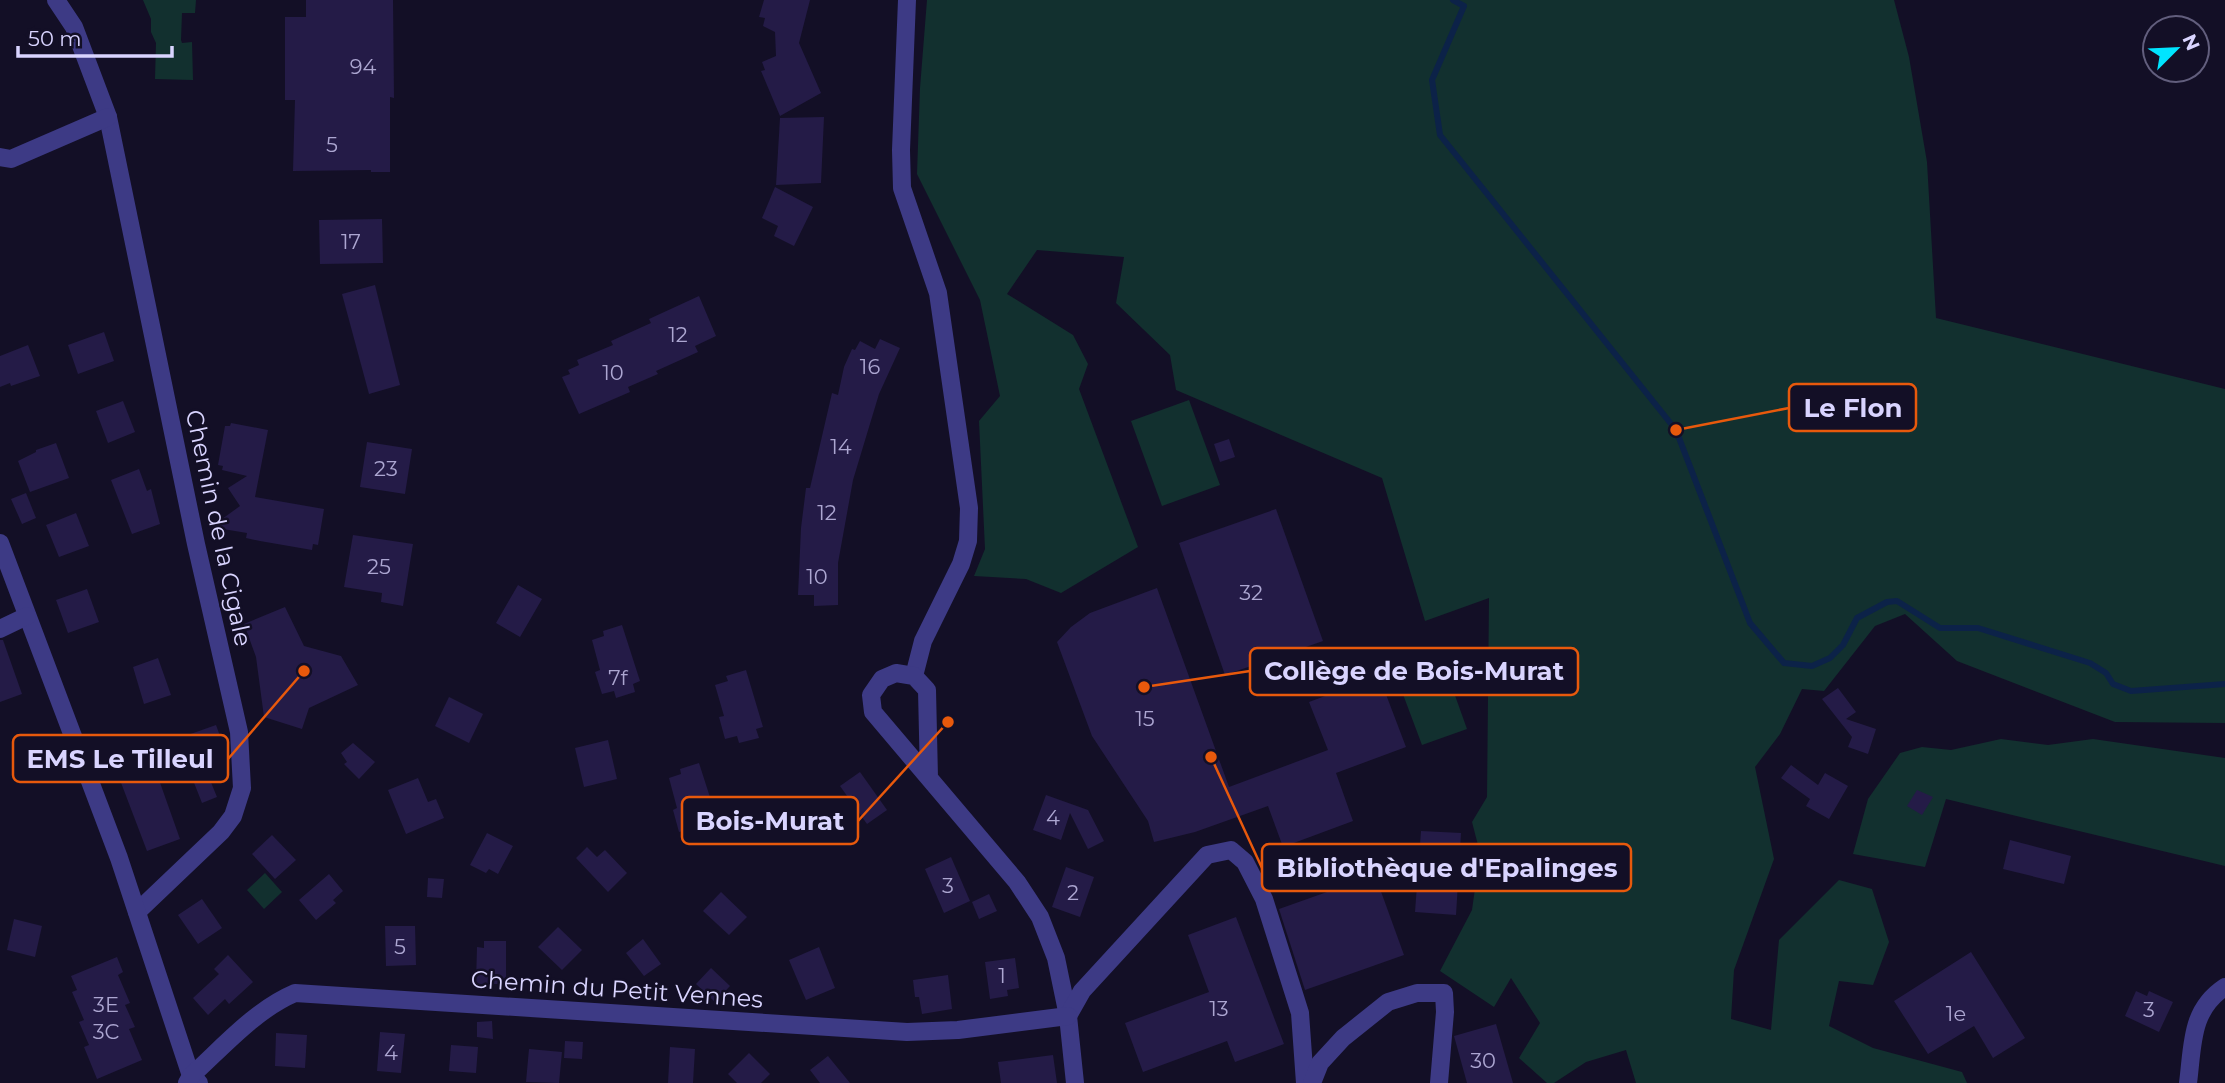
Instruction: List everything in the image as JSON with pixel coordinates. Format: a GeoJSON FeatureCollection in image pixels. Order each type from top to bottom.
{"type":"FeatureCollection","features":[{"type":"Feature","properties":{"kind":"street","name":"Chemin de la Cigale"},"geometry":{"type":"LineString","coordinates":[[57,0],[74,27],[108,117],[242,755],[242,788],[233,816],[221,832],[137,912]]}},
{"type":"Feature","properties":{"kind":"street"},"geometry":{"type":"LineString","coordinates":[[907,0],[902,188],[938,293],[969,508],[968,541],[961,564],[923,641],[914,676]]}},
{"type":"Feature","properties":{"kind":"street"},"geometry":{"type":"LineString","coordinates":[[0,157],[11,159],[108,117]]}},
{"type":"Feature","properties":{"kind":"street"},"geometry":{"type":"LineString","coordinates":[[0,542],[119,858],[192,1081]]}},
{"type":"Feature","properties":{"kind":"street"},"geometry":{"type":"LineString","coordinates":[[0,629],[27,616]]}},
{"type":"Feature","properties":{"kind":"street"},"geometry":{"type":"LineString","coordinates":[[929,778],[927,690],[914,676],[896,673],[882,679],[871,695],[873,712],[1017,882],[1040,917],[1056,957],[1068,1016],[1075,1083]]}},
{"type":"Feature","properties":{"kind":"street"},"geometry":{"type":"LineString","coordinates":[[1068,1016],[1082,991],[1207,855],[1231,850],[1245,862],[1265,900],[1300,1013],[1305,1083]]}},
{"type":"Feature","properties":{"kind":"street"},"geometry":{"type":"LineString","coordinates":[[2188,1083],[2199,1015],[2210,999],[2225,987]]}},
{"type":"Feature","properties":{"kind":"street","name":"Chemin du Petit Vennes"},"geometry":{"type":"LineString","coordinates":[[192,1081],[260,1013],[278,1000],[295,993],[907,1032],[958,1030],[1068,1016]]}},
{"type":"Feature","properties":{"kind":"street"},"geometry":{"type":"LineString","coordinates":[[1312,1083],[1320,1063],[1343,1038],[1388,1002],[1417,993],[1444,993],[1439,1083]]}},
{"type":"Feature","properties":{"kind":"green space"},"geometry":{"type":"Polygon","coordinates":[[[143,0],[196,0],[195,13],[182,13],[181,40],[182,43],[192,42],[193,80],[155,79],[156,43],[151,32],[151,19],[143,0]]]}},
{"type":"Feature","properties":{"kind":"green space"},"geometry":{"type":"Polygon","coordinates":[[[927,0],[1894,0],[1909,57],[1927,162],[1936,318],[2225,389],[2225,723],[2115,722],[1957,661],[1905,614],[1875,626],[1824,691],[1802,689],[1780,734],[1755,767],[1774,859],[1734,970],[1731,1019],[1771,1030],[1779,940],[1839,880],[1872,889],[1889,942],[1873,985],[1839,981],[1829,1026],[1873,1048],[1962,1072],[1967,1083],[1636,1083],[1626,1050],[1586,1062],[1554,1083],[1547,1083],[1519,1058],[1540,1023],[1511,978],[1494,1007],[1440,971],[1472,910],[1480,853],[1472,822],[1487,797],[1489,598],[1425,621],[1382,478],[1176,390],[1170,355],[1116,303],[1124,257],[1037,250],[1007,294],[1073,335],[1088,364],[1079,389],[1138,547],[1061,593],[1026,579],[974,576],[985,549],[979,421],[1000,396],[980,300],[917,174],[927,0]]]}},
{"type":"Feature","properties":{"kind":"green space"},"geometry":{"type":"Polygon","coordinates":[[[1189,400],[1220,485],[1162,506],[1131,421],[1189,400]]]}},
{"type":"Feature","properties":{"kind":"green space"},"geometry":{"type":"Polygon","coordinates":[[[1438,648],[1467,729],[1422,745],[1392,665],[1438,648]]]}},
{"type":"Feature","properties":{"kind":"green space"},"geometry":{"type":"Polygon","coordinates":[[[2001,739],[2048,745],[2093,739],[2225,758],[2225,866],[1946,799],[1925,867],[1853,854],[1868,799],[1900,753],[1922,747],[1951,750],[2001,739]]]}},
{"type":"Feature","properties":{"kind":"green space"},"geometry":{"type":"Polygon","coordinates":[[[265,873],[282,892],[264,909],[247,890],[265,873]]]}},
{"type":"Feature","properties":{"kind":"building"},"geometry":{"type":"Polygon","coordinates":[[[306,0],[393,0],[394,98],[390,97],[390,172],[293,171],[295,100],[285,100],[285,17],[306,17],[306,0]]]}},
{"type":"Feature","properties":{"kind":"building"},"geometry":{"type":"Polygon","coordinates":[[[764,0],[810,0],[799,43],[821,93],[780,116],[761,71],[765,70],[762,62],[776,56],[775,32],[763,26],[765,18],[759,17],[764,0]]]}},
{"type":"Feature","properties":{"kind":"building"},"geometry":{"type":"Polygon","coordinates":[[[824,117],[821,183],[776,185],[780,118],[824,117]]]}},
{"type":"Feature","properties":{"kind":"building"},"geometry":{"type":"Polygon","coordinates":[[[775,187],[813,207],[794,246],[774,236],[778,226],[762,218],[775,187]]]}},
{"type":"Feature","properties":{"kind":"building"},"geometry":{"type":"Polygon","coordinates":[[[382,219],[383,263],[320,264],[319,220],[382,219]]]}},
{"type":"Feature","properties":{"kind":"building"},"geometry":{"type":"Polygon","coordinates":[[[375,285],[400,385],[369,394],[342,294],[375,285]]]}},
{"type":"Feature","properties":{"kind":"building"},"geometry":{"type":"Polygon","coordinates":[[[699,296],[716,336],[695,346],[698,352],[628,387],[630,392],[579,414],[562,377],[570,374],[568,370],[579,365],[577,360],[613,345],[611,341],[651,323],[649,319],[699,296]]]}},
{"type":"Feature","properties":{"kind":"building"},"geometry":{"type":"Polygon","coordinates":[[[104,332],[114,361],[78,374],[68,345],[104,332]]]}},
{"type":"Feature","properties":{"kind":"building"},"geometry":{"type":"Polygon","coordinates":[[[880,339],[900,348],[879,394],[853,480],[838,563],[838,605],[814,606],[814,595],[798,595],[806,488],[810,488],[832,393],[838,395],[844,367],[852,349],[855,350],[860,341],[875,349],[880,339]]]}},
{"type":"Feature","properties":{"kind":"building"},"geometry":{"type":"Polygon","coordinates":[[[28,345],[40,376],[0,387],[0,356],[28,345]]]}},
{"type":"Feature","properties":{"kind":"building"},"geometry":{"type":"Polygon","coordinates":[[[123,401],[135,432],[108,443],[96,411],[123,401]]]}},
{"type":"Feature","properties":{"kind":"building"},"geometry":{"type":"Polygon","coordinates":[[[231,423],[268,430],[255,497],[324,509],[318,545],[313,544],[312,550],[246,538],[247,533],[211,527],[240,506],[228,488],[247,476],[222,470],[223,466],[218,465],[225,426],[230,426],[231,423]]]}},
{"type":"Feature","properties":{"kind":"building"},"geometry":{"type":"Polygon","coordinates":[[[1229,439],[1235,457],[1220,462],[1214,444],[1229,439]]]}},
{"type":"Feature","properties":{"kind":"building"},"geometry":{"type":"Polygon","coordinates":[[[367,442],[412,449],[405,494],[360,487],[367,442]]]}},
{"type":"Feature","properties":{"kind":"building"},"geometry":{"type":"Polygon","coordinates":[[[56,443],[69,478],[30,492],[18,461],[36,450],[56,443]]]}},
{"type":"Feature","properties":{"kind":"building"},"geometry":{"type":"Polygon","coordinates":[[[139,469],[147,491],[151,489],[160,524],[132,534],[111,480],[139,469]]]}},
{"type":"Feature","properties":{"kind":"building"},"geometry":{"type":"Polygon","coordinates":[[[26,493],[36,518],[22,524],[11,499],[26,493]]]}},
{"type":"Feature","properties":{"kind":"building"},"geometry":{"type":"Polygon","coordinates":[[[1276,509],[1323,641],[1225,675],[1179,543],[1276,509]]]}},
{"type":"Feature","properties":{"kind":"building"},"geometry":{"type":"Polygon","coordinates":[[[76,513],[89,546],[59,557],[46,525],[76,513]]]}},
{"type":"Feature","properties":{"kind":"building"},"geometry":{"type":"Polygon","coordinates":[[[353,535],[413,544],[403,606],[381,602],[382,593],[344,587],[353,535]]]}},
{"type":"Feature","properties":{"kind":"building"},"geometry":{"type":"Polygon","coordinates":[[[518,585],[542,599],[520,637],[496,623],[518,585]]]}},
{"type":"Feature","properties":{"kind":"building"},"geometry":{"type":"Polygon","coordinates":[[[1157,588],[1229,787],[1328,750],[1309,702],[1379,676],[1406,747],[1336,773],[1353,821],[1283,847],[1268,806],[1195,832],[1154,842],[1148,821],[1092,736],[1057,642],[1090,613],[1157,588]]]}},
{"type":"Feature","properties":{"kind":"building"},"geometry":{"type":"Polygon","coordinates":[[[87,589],[99,622],[68,633],[56,600],[87,589]]]}},
{"type":"Feature","properties":{"kind":"building"},"geometry":{"type":"Polygon","coordinates":[[[285,607],[304,646],[341,656],[358,685],[309,708],[302,729],[264,717],[256,657],[244,624],[285,607]]]}},
{"type":"Feature","properties":{"kind":"building"},"geometry":{"type":"Polygon","coordinates":[[[622,625],[640,681],[633,684],[635,692],[616,698],[614,691],[602,694],[595,672],[600,670],[592,640],[604,636],[603,631],[622,625]]]}},
{"type":"Feature","properties":{"kind":"building"},"geometry":{"type":"Polygon","coordinates":[[[0,640],[3,640],[22,694],[0,702],[0,640]]]}},
{"type":"Feature","properties":{"kind":"building"},"geometry":{"type":"Polygon","coordinates":[[[158,658],[171,695],[144,704],[133,667],[158,658]]]}},
{"type":"Feature","properties":{"kind":"building"},"geometry":{"type":"Polygon","coordinates":[[[746,670],[763,727],[756,729],[759,738],[739,743],[737,736],[725,739],[719,717],[724,716],[715,685],[728,681],[726,676],[746,670]]]}},
{"type":"Feature","properties":{"kind":"building"},"geometry":{"type":"Polygon","coordinates":[[[1838,688],[1856,712],[1846,719],[1876,729],[1868,754],[1848,747],[1852,737],[1822,699],[1838,688]]]}},
{"type":"Feature","properties":{"kind":"building"},"geometry":{"type":"Polygon","coordinates":[[[449,697],[483,714],[469,743],[435,726],[449,697]]]}},
{"type":"Feature","properties":{"kind":"building"},"geometry":{"type":"Polygon","coordinates":[[[216,725],[227,755],[203,763],[217,797],[202,803],[187,765],[158,777],[180,839],[147,851],[112,759],[148,746],[163,737],[165,743],[216,725]]]}},
{"type":"Feature","properties":{"kind":"building"},"geometry":{"type":"Polygon","coordinates":[[[38,734],[44,749],[18,760],[12,744],[38,734]]]}},
{"type":"Feature","properties":{"kind":"building"},"geometry":{"type":"Polygon","coordinates":[[[608,740],[617,779],[584,787],[575,748],[608,740]]]}},
{"type":"Feature","properties":{"kind":"building"},"geometry":{"type":"Polygon","coordinates":[[[353,743],[375,762],[359,779],[344,764],[347,762],[341,753],[353,743]]]}},
{"type":"Feature","properties":{"kind":"building"},"geometry":{"type":"Polygon","coordinates":[[[699,763],[717,819],[710,821],[712,830],[693,836],[691,829],[679,832],[673,810],[677,808],[669,778],[681,774],[680,769],[699,763]]]}},
{"type":"Feature","properties":{"kind":"building"},"geometry":{"type":"Polygon","coordinates":[[[1791,765],[1818,785],[1825,773],[1848,786],[1829,819],[1806,806],[1810,799],[1781,778],[1791,765]]]}},
{"type":"Feature","properties":{"kind":"building"},"geometry":{"type":"Polygon","coordinates":[[[860,772],[887,810],[867,824],[840,786],[860,772]]]}},
{"type":"Feature","properties":{"kind":"building"},"geometry":{"type":"Polygon","coordinates":[[[418,778],[428,802],[436,799],[444,818],[406,834],[388,790],[418,778]]]}},
{"type":"Feature","properties":{"kind":"building"},"geometry":{"type":"Polygon","coordinates":[[[1917,790],[1933,797],[1922,815],[1907,806],[1917,790]]]}},
{"type":"Feature","properties":{"kind":"building"},"geometry":{"type":"Polygon","coordinates":[[[1046,795],[1088,810],[1104,841],[1088,849],[1070,813],[1061,840],[1033,830],[1046,795]]]}},
{"type":"Feature","properties":{"kind":"building"},"geometry":{"type":"Polygon","coordinates":[[[1421,831],[1461,833],[1456,915],[1415,912],[1421,831]]]}},
{"type":"Feature","properties":{"kind":"building"},"geometry":{"type":"Polygon","coordinates":[[[487,833],[513,846],[498,874],[489,869],[486,873],[470,865],[487,833]]]}},
{"type":"Feature","properties":{"kind":"building"},"geometry":{"type":"Polygon","coordinates":[[[272,835],[296,860],[275,879],[252,854],[272,835]]]}},
{"type":"Feature","properties":{"kind":"building"},"geometry":{"type":"Polygon","coordinates":[[[2010,840],[2071,856],[2064,884],[2003,869],[2010,840]]]}},
{"type":"Feature","properties":{"kind":"building"},"geometry":{"type":"Polygon","coordinates":[[[587,847],[597,857],[605,850],[627,873],[608,892],[576,858],[587,847]]]}},
{"type":"Feature","properties":{"kind":"building"},"geometry":{"type":"Polygon","coordinates":[[[951,857],[970,901],[944,913],[925,869],[951,857]]]}},
{"type":"Feature","properties":{"kind":"building"},"geometry":{"type":"Polygon","coordinates":[[[1066,867],[1094,877],[1080,917],[1052,907],[1066,867]]]}},
{"type":"Feature","properties":{"kind":"building"},"geometry":{"type":"Polygon","coordinates":[[[329,874],[343,891],[333,900],[336,903],[316,920],[299,900],[329,874]]]}},
{"type":"Feature","properties":{"kind":"building"},"geometry":{"type":"Polygon","coordinates":[[[1375,875],[1404,955],[1305,990],[1279,909],[1375,875]]]}},
{"type":"Feature","properties":{"kind":"building"},"geometry":{"type":"Polygon","coordinates":[[[428,878],[444,879],[442,898],[427,897],[428,878]]]}},
{"type":"Feature","properties":{"kind":"building"},"geometry":{"type":"Polygon","coordinates":[[[721,892],[747,917],[729,935],[703,911],[721,892]]]}},
{"type":"Feature","properties":{"kind":"building"},"geometry":{"type":"Polygon","coordinates":[[[989,894],[997,911],[979,919],[972,902],[989,894]]]}},
{"type":"Feature","properties":{"kind":"building"},"geometry":{"type":"Polygon","coordinates":[[[202,899],[222,928],[198,944],[178,915],[202,899]]]}},
{"type":"Feature","properties":{"kind":"building"},"geometry":{"type":"Polygon","coordinates":[[[1236,917],[1284,1044],[1235,1062],[1227,1041],[1143,1072],[1125,1023],[1209,992],[1188,935],[1236,917]]]}},
{"type":"Feature","properties":{"kind":"building"},"geometry":{"type":"Polygon","coordinates":[[[14,919],[42,926],[35,957],[7,950],[14,919]]]}},
{"type":"Feature","properties":{"kind":"building"},"geometry":{"type":"Polygon","coordinates":[[[385,926],[415,926],[416,965],[386,966],[385,926]]]}},
{"type":"Feature","properties":{"kind":"building"},"geometry":{"type":"Polygon","coordinates":[[[558,927],[582,950],[562,970],[538,947],[558,927]]]}},
{"type":"Feature","properties":{"kind":"building"},"geometry":{"type":"Polygon","coordinates":[[[643,939],[661,964],[644,976],[626,953],[643,939]]]}},
{"type":"Feature","properties":{"kind":"building"},"geometry":{"type":"Polygon","coordinates":[[[484,941],[506,941],[506,984],[476,984],[477,947],[484,948],[484,941]]]}},
{"type":"Feature","properties":{"kind":"building"},"geometry":{"type":"Polygon","coordinates":[[[819,947],[835,988],[806,1000],[789,960],[819,947]]]}},
{"type":"Feature","properties":{"kind":"building"},"geometry":{"type":"Polygon","coordinates":[[[1971,952],[2025,1038],[1993,1058],[1974,1026],[1928,1054],[1894,1001],[1971,952]]]}},
{"type":"Feature","properties":{"kind":"building"},"geometry":{"type":"Polygon","coordinates":[[[228,955],[253,982],[229,1004],[225,999],[208,1015],[193,998],[219,974],[214,969],[228,955]]]}},
{"type":"Feature","properties":{"kind":"building"},"geometry":{"type":"Polygon","coordinates":[[[117,957],[123,972],[118,975],[130,1003],[125,1005],[135,1027],[129,1029],[142,1060],[97,1079],[84,1047],[89,1045],[79,1022],[84,1020],[72,992],[77,990],[71,976],[117,957]]]}},
{"type":"Feature","properties":{"kind":"building"},"geometry":{"type":"Polygon","coordinates":[[[1015,958],[1019,988],[1007,990],[1008,996],[990,999],[985,962],[1015,958]]]}},
{"type":"Feature","properties":{"kind":"building"},"geometry":{"type":"Polygon","coordinates":[[[711,968],[730,986],[715,1002],[696,984],[711,968]]]}},
{"type":"Feature","properties":{"kind":"building"},"geometry":{"type":"Polygon","coordinates":[[[948,975],[952,1009],[922,1014],[919,997],[915,997],[913,980],[948,975]]]}},
{"type":"Feature","properties":{"kind":"building"},"geometry":{"type":"Polygon","coordinates":[[[2136,991],[2147,996],[2149,991],[2173,1002],[2159,1032],[2125,1016],[2136,991]]]}},
{"type":"Feature","properties":{"kind":"building"},"geometry":{"type":"Polygon","coordinates":[[[492,1021],[493,1039],[477,1037],[477,1022],[492,1021]]]}},
{"type":"Feature","properties":{"kind":"building"},"geometry":{"type":"Polygon","coordinates":[[[1496,1024],[1513,1083],[1467,1083],[1454,1036],[1496,1024]]]}},
{"type":"Feature","properties":{"kind":"building"},"geometry":{"type":"Polygon","coordinates":[[[380,1032],[405,1034],[401,1073],[377,1071],[380,1032]]]}},
{"type":"Feature","properties":{"kind":"building"},"geometry":{"type":"Polygon","coordinates":[[[276,1033],[307,1035],[305,1068],[275,1066],[276,1033]]]}},
{"type":"Feature","properties":{"kind":"building"},"geometry":{"type":"Polygon","coordinates":[[[565,1041],[583,1042],[582,1059],[564,1058],[565,1041]]]}},
{"type":"Feature","properties":{"kind":"building"},"geometry":{"type":"Polygon","coordinates":[[[451,1045],[478,1047],[476,1073],[449,1071],[451,1045]]]}},
{"type":"Feature","properties":{"kind":"building"},"geometry":{"type":"Polygon","coordinates":[[[670,1047],[695,1049],[693,1083],[668,1083],[670,1047]]]}},
{"type":"Feature","properties":{"kind":"building"},"geometry":{"type":"Polygon","coordinates":[[[529,1049],[562,1052],[559,1083],[526,1082],[529,1049]]]}},
{"type":"Feature","properties":{"kind":"building"},"geometry":{"type":"Polygon","coordinates":[[[749,1053],[770,1074],[761,1083],[737,1083],[728,1074],[749,1053]]]}},
{"type":"Feature","properties":{"kind":"building"},"geometry":{"type":"Polygon","coordinates":[[[1053,1055],[1057,1083],[1001,1083],[998,1062],[1053,1055]]]}},
{"type":"Feature","properties":{"kind":"building"},"geometry":{"type":"Polygon","coordinates":[[[828,1056],[850,1083],[820,1083],[810,1070],[828,1056]]]}},
{"type":"Feature","properties":{"kind":"waterway"},"geometry":{"type":"LineString","coordinates":[[1453,0],[1464,6],[1432,80],[1440,135],[1676,430],[1750,623],[1784,663],[1812,666],[1830,658],[1843,645],[1857,618],[1887,602],[1897,601],[1940,628],[1978,628],[2090,663],[2106,673],[2113,684],[2131,691],[2225,684]]}},
{"type":"Feature","properties":{"kind":"place","name":"Le Flon"},"geometry":{"type":"Point","coordinates":[1676,430]}},
{"type":"Feature","properties":{"kind":"place","name":"EMS Le Tilleul"},"geometry":{"type":"Point","coordinates":[304,671]}},
{"type":"Feature","properties":{"kind":"place","name":"Collège de Bois-Murat"},"geometry":{"type":"Point","coordinates":[1144,687]}},
{"type":"Feature","properties":{"kind":"place","name":"Bois-Murat"},"geometry":{"type":"Point","coordinates":[948,722]}},
{"type":"Feature","properties":{"kind":"place","name":"Bibliothèque d'Epalinges"},"geometry":{"type":"Point","coordinates":[1211,757]}}]}
